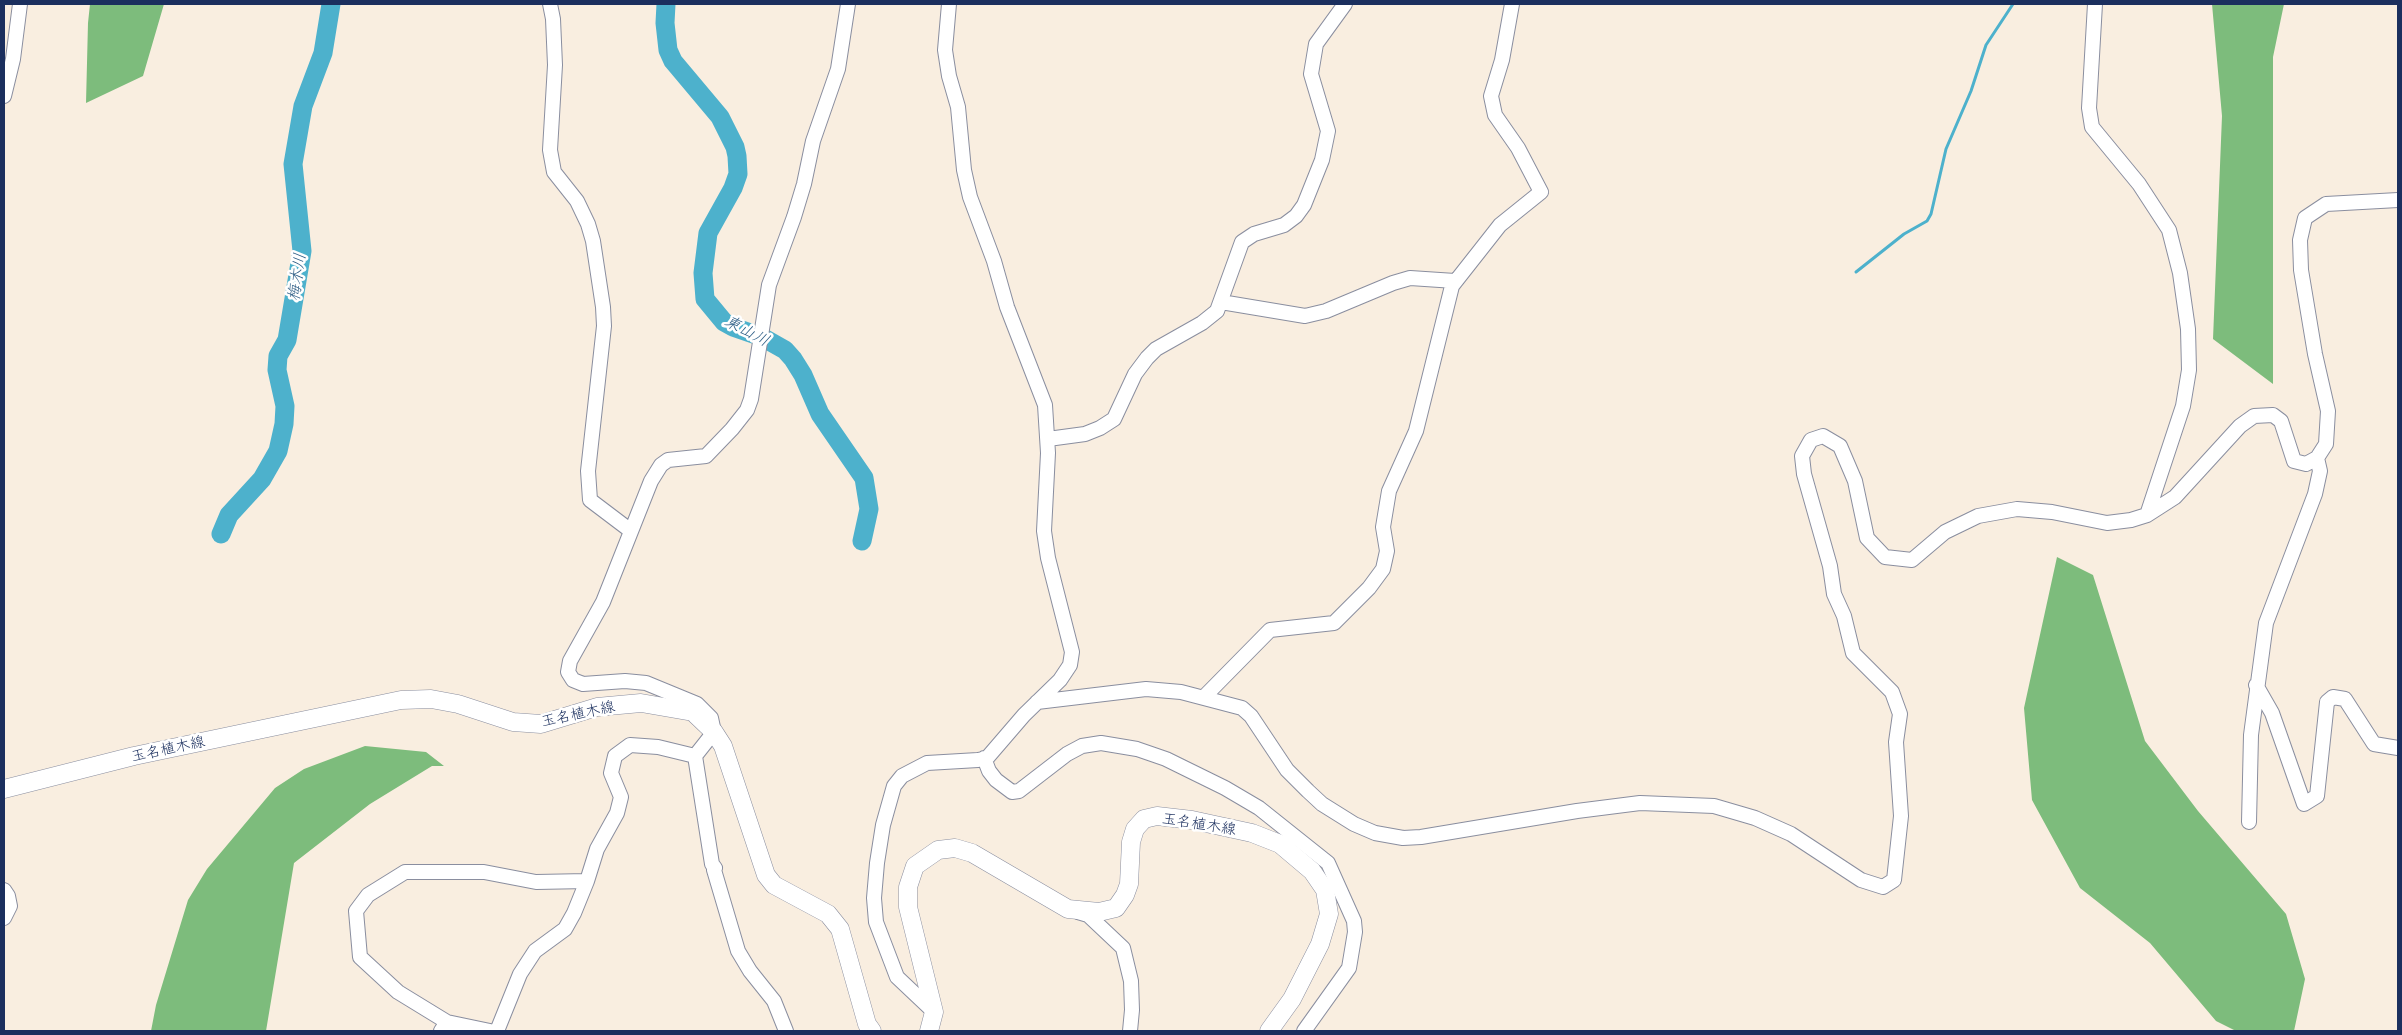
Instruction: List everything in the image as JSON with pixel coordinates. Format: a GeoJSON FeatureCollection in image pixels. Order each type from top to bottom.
{"type":"FeatureCollection","features":[{"type":"Feature","properties":{"kind":"main road","name":"玉名植木線"},"geometry":{"type":"LineString","coordinates":[[4,789],[134,756],[401,700],[431,699],[458,704],[513,722],[541,724],[597,707],[641,703],[692,712],[714,732],[723,746],[766,875],[774,885],[828,914],[840,929],[867,1024],[872,1031]]}},
{"type":"Feature","properties":{"kind":"main road","name":"玉名植木線"},"geometry":{"type":"LineString","coordinates":[[929,1031],[934,1012],[908,907],[908,887],[915,866],[938,850],[955,848],[972,853],[1068,909],[1099,912],[1116,908],[1125,895],[1129,884],[1131,842],[1135,829],[1144,819],[1157,816],[1192,820],[1252,833],[1280,844],[1312,871],[1325,890],[1329,914],[1320,944],[1292,999],[1269,1031]]}},
{"type":"Feature","properties":{"kind":"street"},"geometry":{"type":"LineString","coordinates":[[4,96],[14,59],[20,4]]}},
{"type":"Feature","properties":{"kind":"street"},"geometry":{"type":"LineString","coordinates":[[550,4],[553,19],[555,65],[550,150],[554,172],[577,202],[588,224],[593,241],[603,307],[604,326],[588,471],[590,500],[631,531]]}},
{"type":"Feature","properties":{"kind":"street"},"geometry":{"type":"LineString","coordinates":[[786,1031],[774,1001],[750,971],[738,950],[715,868],[712,864],[695,756],[714,732],[711,718],[696,704],[646,683],[625,681],[583,684],[573,680],[568,672],[570,661],[603,602],[660,464],[668,460],[706,456],[747,410],[751,399],[769,285],[794,217],[804,184],[813,141],[838,69],[848,4]]}},
{"type":"Feature","properties":{"kind":"street"},"geometry":{"type":"LineString","coordinates":[[934,1012],[897,977],[876,922],[874,886],[883,825],[894,786],[902,776],[927,764],[984,758],[999,746],[1037,702],[1049,693],[1070,665],[1072,652],[1048,558],[1044,531],[1048,439],[1044,405],[1007,307],[994,261],[970,197],[964,170],[958,107],[949,76],[945,50],[949,4]]}},
{"type":"Feature","properties":{"kind":"street"},"geometry":{"type":"LineString","coordinates":[[1048,439],[1085,434],[1100,428],[1114,419],[1136,374],[1147,358],[1156,349],[1202,323],[1218,311],[1242,242],[1254,234],[1284,225],[1296,216],[1304,205],[1322,160],[1328,131],[1311,74],[1316,44],[1345,4]]}},
{"type":"Feature","properties":{"kind":"street"},"geometry":{"type":"LineString","coordinates":[[1204,697],[1270,630],[1334,623],[1369,588],[1384,569],[1388,550],[1383,527],[1389,491],[1416,431],[1452,286],[1500,225],[1541,192],[1518,148],[1495,115],[1492,96],[1502,60],[1512,4]]}},
{"type":"Feature","properties":{"kind":"street"},"geometry":{"type":"LineString","coordinates":[[2095,4],[2089,108],[2092,127],[2139,184],[2169,230],[2180,274],[2188,329],[2189,370],[2183,406],[2147,515]]}},
{"type":"Feature","properties":{"kind":"street"},"geometry":{"type":"LineString","coordinates":[[1037,702],[1146,689],[1181,692],[1242,708],[1252,716],[1287,770],[1308,791],[1322,804],[1354,824],[1375,834],[1403,838],[1421,837],[1577,811],[1640,803],[1714,806],[1755,818],[1791,834],[1862,880],[1883,887],[1894,880],[1901,816],[1896,742],[1900,714],[1892,692],[1853,653],[1844,616],[1834,594],[1830,566],[1804,474],[1802,456],[1811,440],[1823,436],[1840,446],[1855,481],[1867,538],[1885,557],[1912,560],[1945,532],[1978,516],[2018,509],[2052,512],[2107,522],[2131,520],[2147,515],[2175,497],[2240,426],[2254,416],[2273,415],[2281,422],[2294,461],[2306,464],[2317,458],[2326,444],[2328,411],[2315,354],[2301,270],[2300,240],[2305,218],[2326,204],[2398,200]]}},
{"type":"Feature","properties":{"kind":"street"},"geometry":{"type":"LineString","coordinates":[[1221,302],[1305,316],[1326,311],[1410,278],[1456,281]]}},
{"type":"Feature","properties":{"kind":"street"},"geometry":{"type":"LineString","coordinates":[[2249,822],[2251,735],[2256,685],[2266,623],[2315,494],[2320,471],[2317,458]]}},
{"type":"Feature","properties":{"kind":"street"},"geometry":{"type":"LineString","coordinates":[[2256,685],[2272,713],[2304,804],[2318,796],[2326,712],[2328,702],[2333,697],[2345,699],[2374,744],[2398,748]]}},
{"type":"Feature","properties":{"kind":"street"},"geometry":{"type":"LineString","coordinates":[[984,758],[989,771],[996,780],[1012,792],[1019,791],[1066,754],[1082,746],[1101,744],[1137,749],[1191,772],[1259,808],[1328,863],[1354,921],[1355,932],[1346,973],[1304,1031]]}},
{"type":"Feature","properties":{"kind":"street"},"geometry":{"type":"LineString","coordinates":[[497,1031],[520,974],[535,952],[565,929],[587,881],[597,849],[616,813],[620,797],[611,773],[615,756],[630,746],[658,747],[695,756]]}},
{"type":"Feature","properties":{"kind":"street"},"geometry":{"type":"LineString","coordinates":[[490,1031],[444,1026],[398,992],[360,957],[356,911],[368,895],[405,872],[484,872],[536,882],[587,881]]}},
{"type":"Feature","properties":{"kind":"street"},"geometry":{"type":"LineString","coordinates":[[4,890],[8,896],[10,906],[4,918]]}},
{"type":"Feature","properties":{"kind":"street"},"geometry":{"type":"LineString","coordinates":[[1068,909],[1088,914],[1123,948],[1131,980],[1132,1010],[1130,1031]]}},
{"type":"Feature","properties":{"kind":"green space"},"geometry":{"type":"Polygon","coordinates":[[[90,4],[164,4],[143,76],[86,103],[88,23],[90,4]]]}},
{"type":"Feature","properties":{"kind":"green space"},"geometry":{"type":"Polygon","coordinates":[[[2212,4],[2284,4],[2273,57],[2273,384],[2213,339],[2222,116],[2212,4]]]}},
{"type":"Feature","properties":{"kind":"green space"},"geometry":{"type":"Polygon","coordinates":[[[2057,557],[2093,575],[2145,741],[2198,811],[2286,914],[2305,979],[2294,1031],[2236,1031],[2216,1021],[2150,943],[2080,888],[2032,800],[2024,708],[2057,557]]]}},
{"type":"Feature","properties":{"kind":"green space"},"geometry":{"type":"Polygon","coordinates":[[[365,746],[426,752],[444,766],[432,766],[370,804],[294,863],[266,1031],[151,1031],[156,1005],[188,900],[207,869],[275,788],[304,769],[365,746]]]}},
{"type":"Feature","properties":{"kind":"waterway","name":"梅木川"},"geometry":{"type":"LineString","coordinates":[[221,534],[229,515],[262,479],[278,451],[284,424],[285,406],[277,370],[278,356],[287,340],[302,251],[293,164],[303,106],[323,53],[331,4]]}},
{"type":"Feature","properties":{"kind":"waterway","name":"東山川"},"geometry":{"type":"LineString","coordinates":[[666,4],[665,23],[668,50],[673,61],[720,117],[735,147],[737,156],[738,174],[733,188],[708,233],[703,273],[705,299],[724,322],[762,337],[785,350],[793,359],[803,375],[820,414],[864,478],[869,509],[862,541]]}},
{"type":"Feature","properties":{"kind":"waterway"},"geometry":{"type":"LineString","coordinates":[[1856,272],[1904,234],[1927,221],[1931,214],[1946,149],[1971,91],[1986,45],[2013,4]]}}]}
